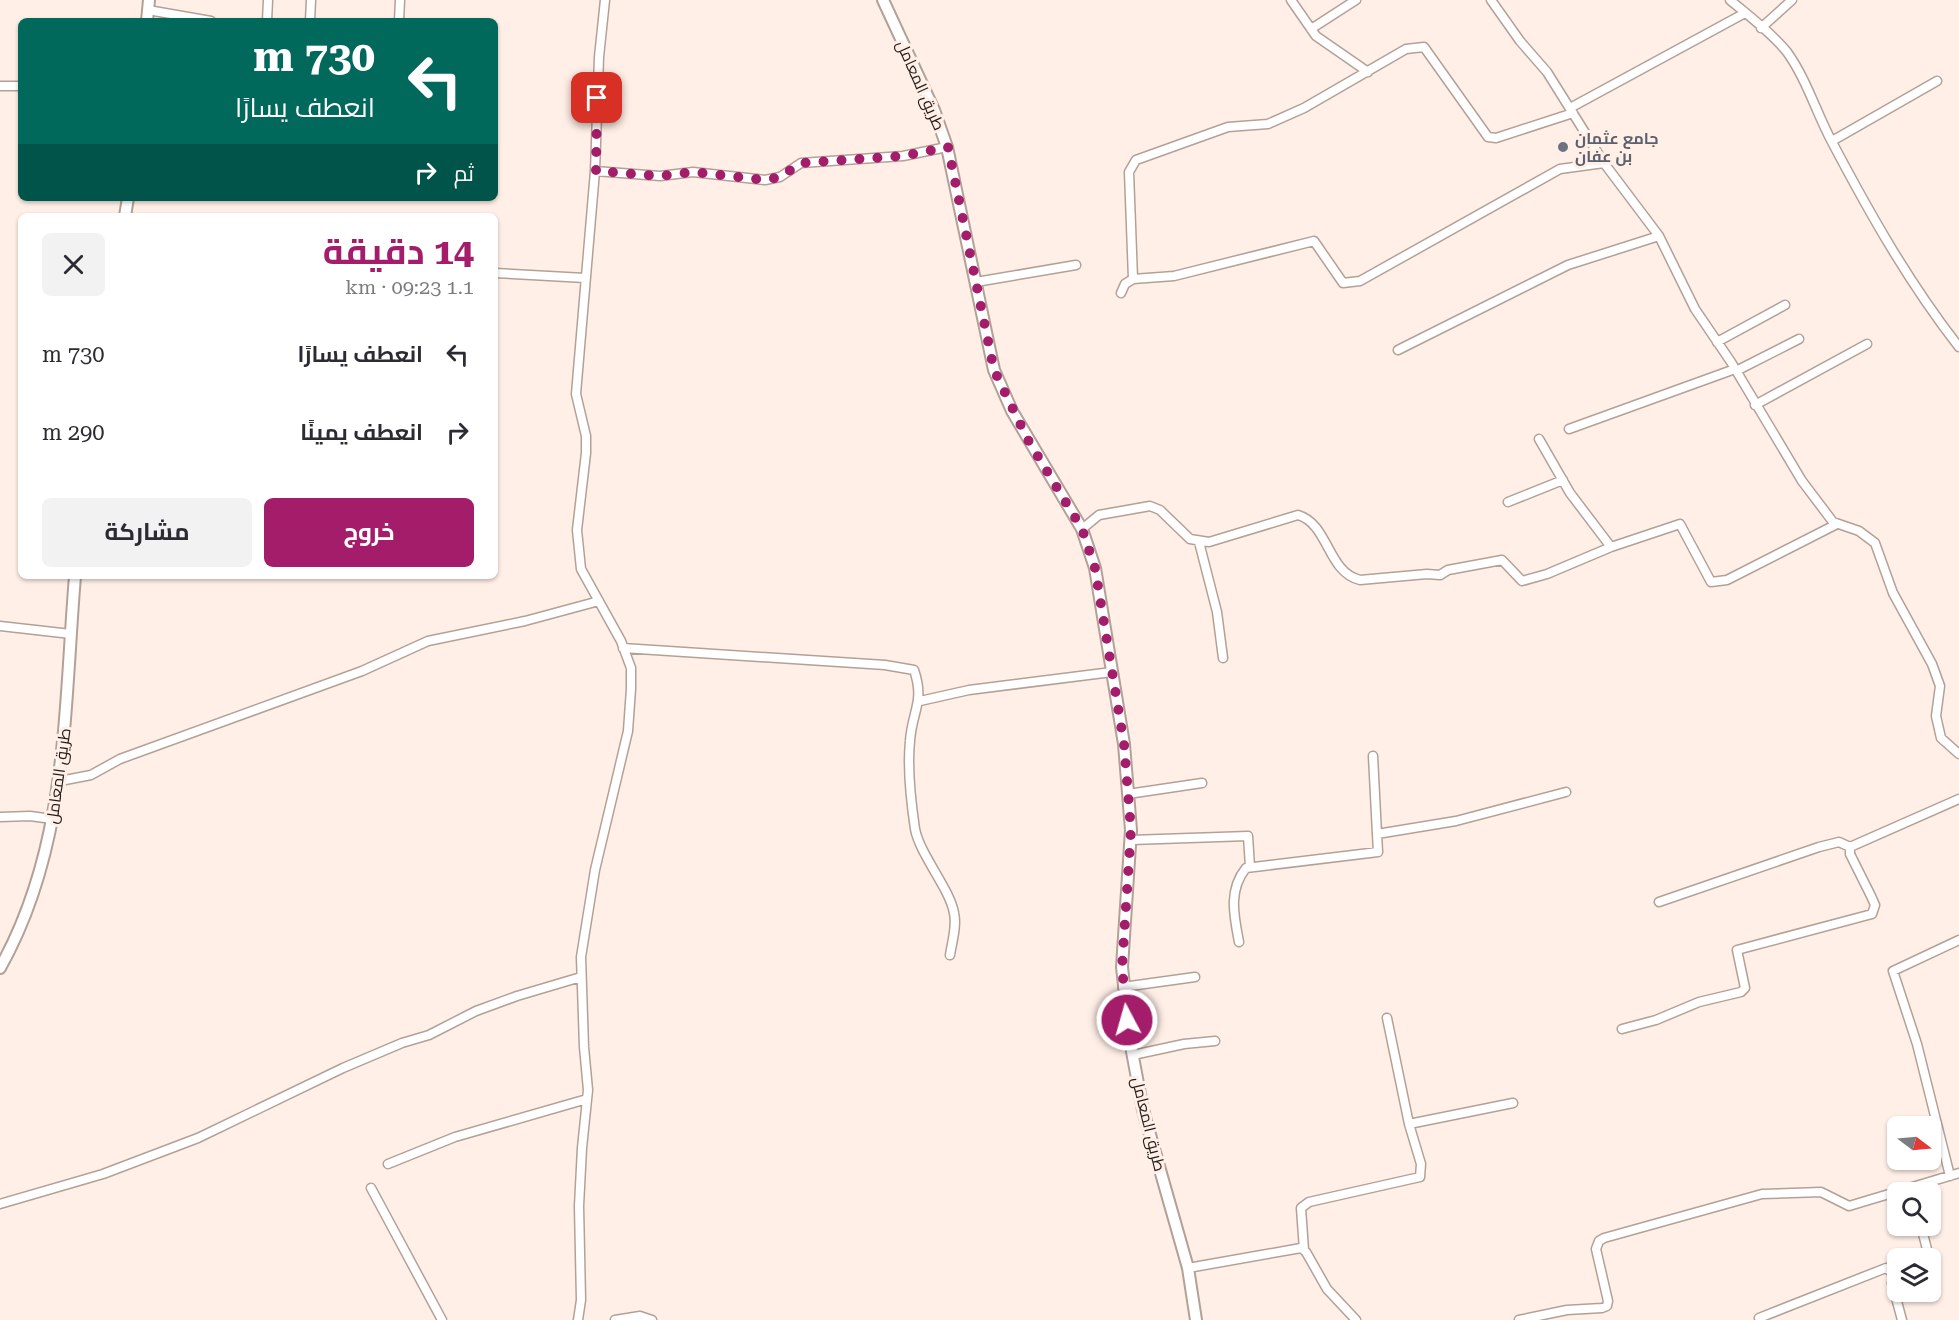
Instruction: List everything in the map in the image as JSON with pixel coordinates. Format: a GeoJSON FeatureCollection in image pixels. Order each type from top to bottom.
{"type":"FeatureCollection","features":[{"type":"Feature","properties":{"kind":"main road","name":"طريق المعامل"},"geometry":{"type":"LineString","coordinates":[[883,0],[934,110],[948,147],[994,370],[1016,420],[1082,529],[1095,568],[1124,744],[1128,794],[1131,840],[1122,967],[1132,1055],[1143,1110],[1188,1268],[1196,1320]]}},
{"type":"Feature","properties":{"kind":"main road","name":"طريق المعامل"},"geometry":{"type":"LineString","coordinates":[[0,968],[32,894],[60,781],[75,579]]}},
{"type":"Feature","properties":{"kind":"street"},"geometry":{"type":"LineString","coordinates":[[267,18],[268,0]]}},
{"type":"Feature","properties":{"kind":"street"},"geometry":{"type":"LineString","coordinates":[[310,18],[311,0]]}},
{"type":"Feature","properties":{"kind":"street"},"geometry":{"type":"LineString","coordinates":[[399,18],[400,0]]}},
{"type":"Feature","properties":{"kind":"street"},"geometry":{"type":"LineString","coordinates":[[578,1320],[581,1300],[579,1206],[587,1099],[581,976],[594,870],[628,730],[631,668],[581,568],[577,530],[586,436],[576,394],[596,171],[599,57],[605,0]]}},
{"type":"Feature","properties":{"kind":"street"},"geometry":{"type":"LineString","coordinates":[[1291,0],[1316,36],[1368,72]]}},
{"type":"Feature","properties":{"kind":"street"},"geometry":{"type":"LineString","coordinates":[[1311,29],[1356,0]]}},
{"type":"Feature","properties":{"kind":"street"},"geometry":{"type":"LineString","coordinates":[[1491,0],[1520,41],[1547,72],[1604,163],[1659,236],[1695,309],[1802,481],[1833,522],[1859,531],[1875,543],[1893,593],[1932,664],[1940,686],[1936,716],[1941,738],[1959,754]]}},
{"type":"Feature","properties":{"kind":"street"},"geometry":{"type":"LineString","coordinates":[[1730,0],[1785,50],[1800,71],[1832,141],[1868,210],[1925,304],[1959,347]]}},
{"type":"Feature","properties":{"kind":"street"},"geometry":{"type":"LineString","coordinates":[[1761,28],[1792,0]]}},
{"type":"Feature","properties":{"kind":"street"},"geometry":{"type":"LineString","coordinates":[[148,10],[194,18]]}},
{"type":"Feature","properties":{"kind":"street"},"geometry":{"type":"LineString","coordinates":[[1133,279],[1129,172],[1136,160],[1228,127],[1268,124],[1304,108],[1406,50],[1424,47],[1488,137],[1496,138],[1571,111],[1745,13]]}},
{"type":"Feature","properties":{"kind":"street"},"geometry":{"type":"LineString","coordinates":[[1832,141],[1937,81]]}},
{"type":"Feature","properties":{"kind":"street"},"geometry":{"type":"LineString","coordinates":[[0,86],[18,86]]}},
{"type":"Feature","properties":{"kind":"street"},"geometry":{"type":"LineString","coordinates":[[596,171],[660,176],[693,172],[765,180],[780,177],[801,163],[903,156],[948,147]]}},
{"type":"Feature","properties":{"kind":"street"},"geometry":{"type":"LineString","coordinates":[[1121,293],[1125,284],[1133,279],[1174,276],[1314,241],[1343,283],[1360,281],[1560,168],[1604,163]]}},
{"type":"Feature","properties":{"kind":"street"},"geometry":{"type":"LineString","coordinates":[[1398,350],[1568,265],[1659,236]]}},
{"type":"Feature","properties":{"kind":"street"},"geometry":{"type":"LineString","coordinates":[[976,282],[1076,265]]}},
{"type":"Feature","properties":{"kind":"street"},"geometry":{"type":"LineString","coordinates":[[498,273],[585,278]]}},
{"type":"Feature","properties":{"kind":"street"},"geometry":{"type":"LineString","coordinates":[[1717,342],[1785,305]]}},
{"type":"Feature","properties":{"kind":"street"},"geometry":{"type":"LineString","coordinates":[[1569,429],[1735,370],[1799,339]]}},
{"type":"Feature","properties":{"kind":"street"},"geometry":{"type":"LineString","coordinates":[[1755,405],[1867,344]]}},
{"type":"Feature","properties":{"kind":"street"},"geometry":{"type":"LineString","coordinates":[[1539,439],[1563,480],[1611,547]]}},
{"type":"Feature","properties":{"kind":"street"},"geometry":{"type":"LineString","coordinates":[[1508,502],[1563,480]]}},
{"type":"Feature","properties":{"kind":"street"},"geometry":{"type":"LineString","coordinates":[[1082,529],[1099,515],[1150,506],[1160,510],[1190,539],[1209,542],[1298,515],[1306,517],[1314,525],[1341,569],[1350,578],[1371,580],[1427,574],[1440,575],[1448,570],[1502,560],[1522,581],[1547,574],[1611,547],[1680,524],[1711,582],[1727,580],[1837,524]]}},
{"type":"Feature","properties":{"kind":"street"},"geometry":{"type":"LineString","coordinates":[[1198,542],[1217,612],[1223,658]]}},
{"type":"Feature","properties":{"kind":"street"},"geometry":{"type":"LineString","coordinates":[[60,781],[92,775],[120,759],[362,672],[428,641],[525,621],[599,601]]}},
{"type":"Feature","properties":{"kind":"street"},"geometry":{"type":"LineString","coordinates":[[0,626],[71,634]]}},
{"type":"Feature","properties":{"kind":"street"},"geometry":{"type":"LineString","coordinates":[[623,648],[885,665],[914,670],[920,687],[920,701],[914,711],[909,742],[916,833],[954,913],[950,955]]}},
{"type":"Feature","properties":{"kind":"street"},"geometry":{"type":"LineString","coordinates":[[920,701],[969,690],[1112,672]]}},
{"type":"Feature","properties":{"kind":"street"},"geometry":{"type":"LineString","coordinates":[[1239,942],[1233,908],[1236,880],[1246,868],[1378,852],[1373,756]]}},
{"type":"Feature","properties":{"kind":"street"},"geometry":{"type":"LineString","coordinates":[[1128,794],[1202,783]]}},
{"type":"Feature","properties":{"kind":"street"},"geometry":{"type":"LineString","coordinates":[[1377,834],[1456,820],[1566,792]]}},
{"type":"Feature","properties":{"kind":"street"},"geometry":{"type":"LineString","coordinates":[[1659,902],[1820,847],[1839,842],[1850,847],[1959,799]]}},
{"type":"Feature","properties":{"kind":"street"},"geometry":{"type":"LineString","coordinates":[[0,817],[30,816],[52,819]]}},
{"type":"Feature","properties":{"kind":"street"},"geometry":{"type":"LineString","coordinates":[[1131,840],[1248,836],[1250,867]]}},
{"type":"Feature","properties":{"kind":"street"},"geometry":{"type":"LineString","coordinates":[[1622,1029],[1656,1020],[1699,1002],[1741,992],[1746,988],[1737,950],[1872,914],[1875,905],[1850,854],[1850,847]]}},
{"type":"Feature","properties":{"kind":"street"},"geometry":{"type":"LineString","coordinates":[[1934,1182],[1955,1174],[1893,971],[1959,940]]}},
{"type":"Feature","properties":{"kind":"street"},"geometry":{"type":"LineString","coordinates":[[0,1204],[103,1174],[198,1138],[402,1042],[429,1035],[476,1011],[581,976]]}},
{"type":"Feature","properties":{"kind":"street"},"geometry":{"type":"LineString","coordinates":[[1123,987],[1195,977]]}},
{"type":"Feature","properties":{"kind":"street"},"geometry":{"type":"LineString","coordinates":[[1356,1320],[1327,1289],[1304,1250],[1301,1208],[1309,1202],[1420,1177],[1421,1164],[1409,1124],[1387,1018]]}},
{"type":"Feature","properties":{"kind":"street"},"geometry":{"type":"LineString","coordinates":[[1132,1055],[1184,1044],[1215,1041]]}},
{"type":"Feature","properties":{"kind":"street"},"geometry":{"type":"LineString","coordinates":[[388,1164],[455,1137],[587,1099]]}},
{"type":"Feature","properties":{"kind":"street"},"geometry":{"type":"LineString","coordinates":[[1409,1124],[1513,1103]]}},
{"type":"Feature","properties":{"kind":"street"},"geometry":{"type":"LineString","coordinates":[[371,1188],[442,1320]]}},
{"type":"Feature","properties":{"kind":"street"},"geometry":{"type":"LineString","coordinates":[[1519,1320],[1567,1310],[1602,1308],[1608,1303],[1596,1249],[1599,1241],[1604,1238],[1753,1195],[1821,1192],[1850,1206],[1887,1196]]}},
{"type":"Feature","properties":{"kind":"street"},"geometry":{"type":"LineString","coordinates":[[1188,1268],[1296,1248],[1304,1250]]}},
{"type":"Feature","properties":{"kind":"street"},"geometry":{"type":"LineString","coordinates":[[1760,1318],[1887,1269]]}},
{"type":"Feature","properties":{"kind":"street"},"geometry":{"type":"LineString","coordinates":[[1897,1302],[1902,1320]]}},
{"type":"Feature","properties":{"kind":"street"},"geometry":{"type":"LineString","coordinates":[[1593,1309],[1593,1320]]}},
{"type":"Feature","properties":{"kind":"street"},"geometry":{"type":"LineString","coordinates":[[615,1320],[640,1316],[652,1320]]}},
{"type":"Feature","properties":{"kind":"place","name":"جامع عثمان بن عفان"},"geometry":{"type":"Point","coordinates":[1563,147]}},
{"type":"Feature","properties":{"kind":"route"},"geometry":{"type":"LineString","coordinates":[[597,98],[596,171],[660,176],[693,172],[765,180],[780,177],[801,163],[903,156],[948,147],[994,370],[1012,411],[1035,454],[1082,529],[1095,568],[1124,744],[1131,830],[1130,881],[1122,967],[1127,1020]]}}]}
